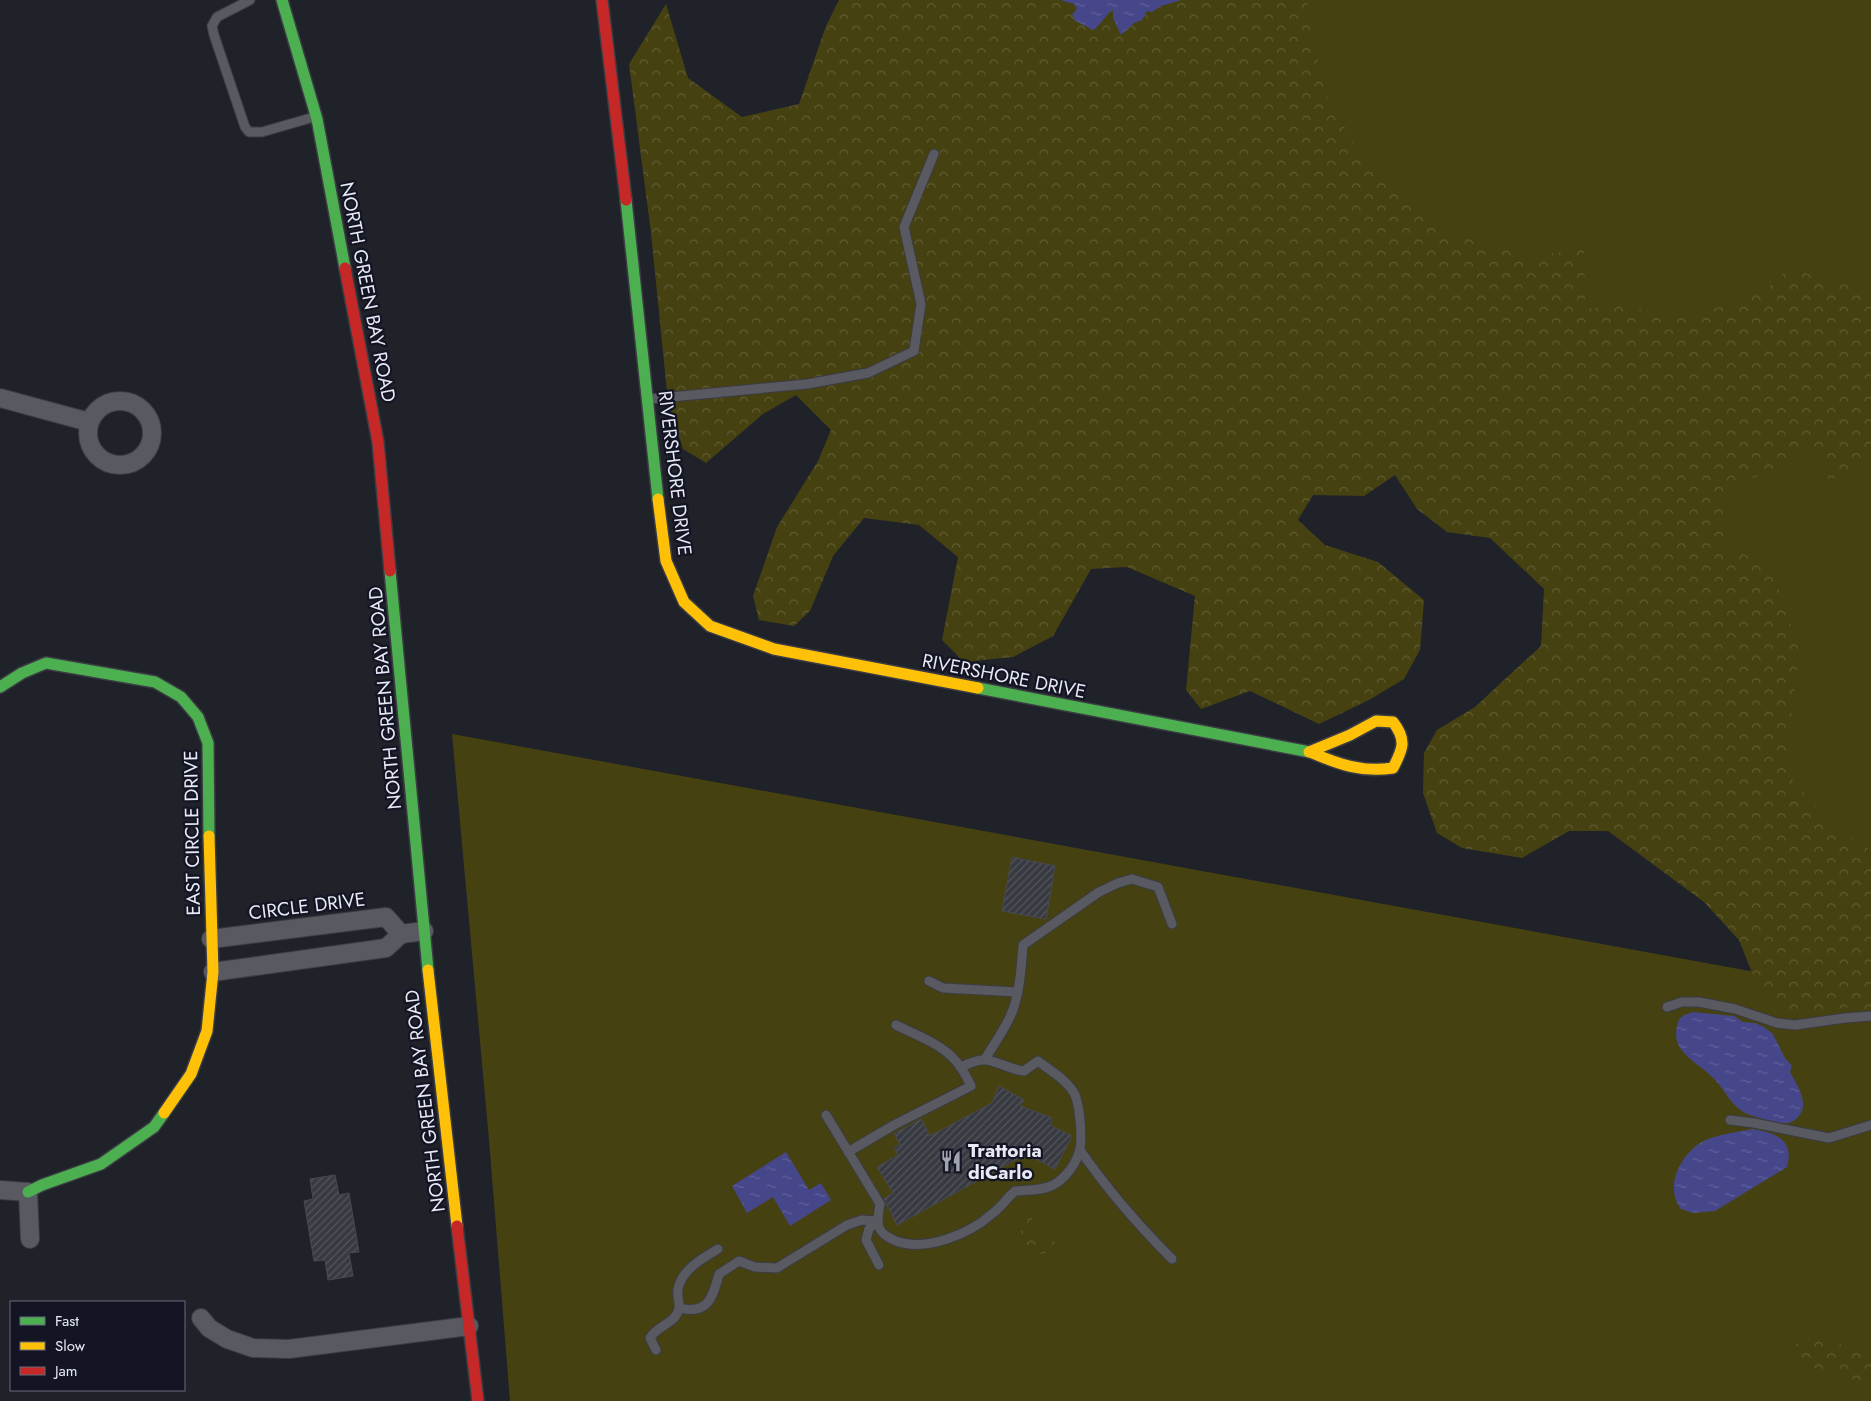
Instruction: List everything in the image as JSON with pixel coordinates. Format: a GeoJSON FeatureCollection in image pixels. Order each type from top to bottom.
{"type":"FeatureCollection","features":[{"type":"Feature","properties":{"kind":"street","name":"NORTH GREEN BAY ROAD"},"geometry":{"type":"LineString","coordinates":[[282,0],[317,117],[378,442],[424,931],[478,1401]]}},
{"type":"Feature","properties":{"kind":"street","name":"RIVERSHORE DRIVE"},"geometry":{"type":"LineString","coordinates":[[602,0],[666,561],[684,602],[710,626],[774,649],[1309,752],[1350,768],[1376,772],[1393,768],[1403,749],[1401,730],[1393,722],[1376,721],[1350,735],[1309,752]]}},
{"type":"Feature","properties":{"kind":"street"},"geometry":{"type":"LineString","coordinates":[[0,398],[90,422]]}},
{"type":"Feature","properties":{"kind":"street","name":"EAST CIRCLE DRIVE"},"geometry":{"type":"LineString","coordinates":[[0,687],[31,667],[46,663],[155,682],[181,697],[198,717],[208,743],[213,972],[207,1031],[204,1040],[190,1074],[154,1127],[100,1164],[28,1192]]}},
{"type":"Feature","properties":{"kind":"street","name":"CIRCLE DRIVE"},"geometry":{"type":"LineString","coordinates":[[211,939],[386,917],[401,934]]}},
{"type":"Feature","properties":{"kind":"street"},"geometry":{"type":"LineString","coordinates":[[213,972],[386,948],[401,934],[424,931]]}},
{"type":"Feature","properties":{"kind":"street"},"geometry":{"type":"LineString","coordinates":[[0,1190],[28,1192],[30,1239]]}},
{"type":"Feature","properties":{"kind":"street"},"geometry":{"type":"LineString","coordinates":[[200,1318],[209,1328],[227,1339],[253,1348],[289,1349],[468,1326]]}},
{"type":"Feature","properties":{"kind":"lane"},"geometry":{"type":"LineString","coordinates":[[250,0],[217,17],[212,26],[245,127],[249,132],[262,132],[317,117]]}},
{"type":"Feature","properties":{"kind":"lane"},"geometry":{"type":"LineString","coordinates":[[647,399],[807,384],[868,373],[914,351],[920,304],[904,227],[934,154]]}},
{"type":"Feature","properties":{"kind":"lane"},"geometry":{"type":"LineString","coordinates":[[985,1060],[1010,1018],[1017,992],[1023,945],[1098,892],[1132,879],[1158,887],[1172,924]]}},
{"type":"Feature","properties":{"kind":"lane"},"geometry":{"type":"LineString","coordinates":[[930,981],[942,988],[1017,992]]}},
{"type":"Feature","properties":{"kind":"lane"},"geometry":{"type":"LineString","coordinates":[[1666,1007],[1682,1002],[1698,1002],[1735,1009],[1777,1023],[1795,1025],[1871,1016]]}},
{"type":"Feature","properties":{"kind":"lane"},"geometry":{"type":"LineString","coordinates":[[848,1152],[894,1125],[971,1086],[961,1067],[951,1056],[930,1041],[896,1025]]}},
{"type":"Feature","properties":{"kind":"lane"},"geometry":{"type":"LineString","coordinates":[[876,1221],[879,1229],[889,1238],[902,1243],[935,1243],[993,1214],[1015,1191],[1053,1186],[1068,1173],[1080,1150],[1080,1121],[1074,1094],[1066,1083],[1038,1061],[1024,1071],[1013,1070],[985,1060],[961,1067]]}},
{"type":"Feature","properties":{"kind":"lane"},"geometry":{"type":"LineString","coordinates":[[826,1115],[880,1204],[876,1221],[869,1229],[866,1240],[879,1265]]}},
{"type":"Feature","properties":{"kind":"lane"},"geometry":{"type":"LineString","coordinates":[[1730,1120],[1829,1138],[1871,1125]]}},
{"type":"Feature","properties":{"kind":"lane"},"geometry":{"type":"LineString","coordinates":[[1080,1150],[1147,1234],[1172,1259]]}},
{"type":"Feature","properties":{"kind":"lane"},"geometry":{"type":"LineString","coordinates":[[680,1308],[696,1310],[703,1306],[715,1290],[719,1274],[738,1261],[755,1267],[777,1268],[847,1225],[862,1220],[876,1221]]}},
{"type":"Feature","properties":{"kind":"lane"},"geometry":{"type":"LineString","coordinates":[[656,1350],[650,1338],[652,1334],[674,1318],[680,1308],[678,1289],[685,1274],[702,1259],[718,1249]]}},
{"type":"Feature","properties":{"kind":"green space"},"geometry":{"type":"Polygon","coordinates":[[[839,0],[1308,0],[1307,14],[1326,94],[1360,155],[1444,231],[1528,257],[1584,249],[1585,309],[1621,306],[1690,318],[1765,290],[1788,269],[1846,283],[1871,301],[1871,462],[1829,481],[1815,446],[1724,492],[1724,548],[1773,563],[1780,597],[1800,649],[1790,723],[1788,775],[1837,830],[1871,850],[1871,1011],[1851,1007],[1794,1015],[1759,990],[1739,940],[1704,902],[1608,831],[1569,831],[1522,858],[1462,848],[1437,833],[1423,793],[1424,753],[1437,730],[1475,707],[1541,646],[1544,589],[1490,538],[1447,532],[1417,509],[1395,475],[1364,496],[1313,495],[1298,520],[1325,545],[1378,562],[1424,600],[1420,650],[1404,679],[1369,700],[1319,724],[1250,691],[1201,709],[1186,690],[1195,596],[1127,567],[1091,569],[1053,636],[1013,657],[964,662],[942,640],[958,557],[919,525],[864,518],[833,556],[810,611],[794,626],[759,620],[753,596],[777,527],[818,461],[831,430],[796,395],[763,414],[706,463],[683,449],[668,402],[651,233],[629,64],[666,4],[688,78],[742,117],[799,104],[826,26],[839,0]]]}},
{"type":"Feature","properties":{"kind":"green space"},"geometry":{"type":"Polygon","coordinates":[[[1260,0],[1871,0],[1871,903],[1276,154],[1260,0]]]}},
{"type":"Feature","properties":{"kind":"green space"},"geometry":{"type":"Polygon","coordinates":[[[452,734],[1871,993],[1871,1401],[510,1401],[489,1140],[452,734]]]}},
{"type":"Feature","properties":{"kind":"green space"},"geometry":{"type":"Polygon","coordinates":[[[1025,1216],[1033,1220],[1035,1230],[1038,1233],[1056,1243],[1053,1252],[1031,1255],[1017,1247],[1017,1239],[1022,1229],[1020,1222],[1025,1216]]]}},
{"type":"Feature","properties":{"kind":"green space"},"geometry":{"type":"Polygon","coordinates":[[[1807,1335],[1846,1346],[1871,1349],[1871,1385],[1859,1387],[1851,1377],[1796,1363],[1791,1349],[1807,1335]]]}},
{"type":"Feature","properties":{"kind":"water"},"geometry":{"type":"Polygon","coordinates":[[[1060,0],[1181,0],[1161,6],[1152,12],[1147,11],[1142,20],[1134,23],[1121,35],[1113,18],[1113,10],[1093,30],[1074,20],[1072,13],[1077,8],[1074,4],[1060,0]]]}},
{"type":"Feature","properties":{"kind":"water"},"geometry":{"type":"Polygon","coordinates":[[[1693,1012],[1734,1016],[1743,1022],[1755,1023],[1764,1027],[1773,1034],[1785,1058],[1792,1066],[1790,1072],[1801,1095],[1803,1106],[1797,1118],[1788,1123],[1768,1120],[1747,1114],[1733,1103],[1716,1081],[1688,1057],[1678,1044],[1676,1036],[1679,1020],[1693,1012]]]}},
{"type":"Feature","properties":{"kind":"water"},"geometry":{"type":"Polygon","coordinates":[[[1751,1129],[1775,1135],[1785,1143],[1789,1157],[1787,1167],[1715,1211],[1693,1213],[1681,1209],[1676,1200],[1674,1182],[1681,1163],[1687,1155],[1707,1139],[1751,1129]]]}},
{"type":"Feature","properties":{"kind":"water"},"geometry":{"type":"Polygon","coordinates":[[[786,1152],[809,1190],[821,1183],[831,1200],[790,1226],[773,1197],[747,1213],[732,1186],[786,1152]]]}},
{"type":"Feature","properties":{"kind":"building"},"geometry":{"type":"Polygon","coordinates":[[[1012,857],[1055,866],[1046,919],[1002,911],[1012,857]]]}},
{"type":"Feature","properties":{"kind":"building","name":"Trattoria diCarlo"},"geometry":{"type":"Polygon","coordinates":[[[999,1086],[1024,1100],[1020,1106],[1052,1118],[1050,1125],[1072,1136],[1055,1169],[1026,1154],[897,1225],[884,1199],[893,1193],[877,1167],[898,1155],[894,1148],[900,1144],[894,1134],[921,1119],[930,1136],[992,1103],[999,1086]]]}},
{"type":"Feature","properties":{"kind":"building"},"geometry":{"type":"Polygon","coordinates":[[[335,1175],[339,1195],[349,1193],[359,1252],[349,1253],[353,1276],[328,1280],[325,1260],[314,1261],[304,1201],[313,1199],[310,1179],[335,1175]]]}},
{"type":"Feature","properties":{"kind":"traffic: fast"},"geometry":{"type":"LineString","coordinates":[[282,0],[317,119],[345,268]]}},
{"type":"Feature","properties":{"kind":"traffic: fast"},"geometry":{"type":"LineString","coordinates":[[626,200],[658,499]]}},
{"type":"Feature","properties":{"kind":"traffic: fast"},"geometry":{"type":"LineString","coordinates":[[390,571],[428,970]]}},
{"type":"Feature","properties":{"kind":"traffic: fast"},"geometry":{"type":"LineString","coordinates":[[0,687],[22,673],[46,663],[155,682],[181,697],[198,717],[208,743],[209,836]]}},
{"type":"Feature","properties":{"kind":"traffic: fast"},"geometry":{"type":"LineString","coordinates":[[978,688],[1310,752]]}},
{"type":"Feature","properties":{"kind":"traffic: fast"},"geometry":{"type":"LineString","coordinates":[[28,1192],[42,1185],[101,1164],[154,1127],[164,1113]]}},
{"type":"Feature","properties":{"kind":"traffic: slow"},"geometry":{"type":"LineString","coordinates":[[658,499],[666,561],[684,602],[710,626],[774,649],[978,688]]}},
{"type":"Feature","properties":{"kind":"traffic: slow"},"geometry":{"type":"LineString","coordinates":[[1309,752],[1350,735],[1376,721],[1393,722],[1402,739],[1401,750],[1393,768],[1360,768],[1330,760],[1310,752]]}},
{"type":"Feature","properties":{"kind":"traffic: slow"},"geometry":{"type":"LineString","coordinates":[[164,1113],[191,1074],[207,1031],[213,972],[209,836]]}},
{"type":"Feature","properties":{"kind":"traffic: slow"},"geometry":{"type":"LineString","coordinates":[[428,970],[457,1226]]}},
{"type":"Feature","properties":{"kind":"traffic: jam"},"geometry":{"type":"LineString","coordinates":[[602,0],[626,200]]}},
{"type":"Feature","properties":{"kind":"traffic: jam"},"geometry":{"type":"LineString","coordinates":[[345,268],[378,442],[390,571]]}},
{"type":"Feature","properties":{"kind":"traffic: jam"},"geometry":{"type":"LineString","coordinates":[[457,1226],[478,1401]]}},
{"type":"Feature","properties":{"kind":"place","name":"Trattoria diCarlo"},"geometry":{"type":"Point","coordinates":[951,1161]}}]}
